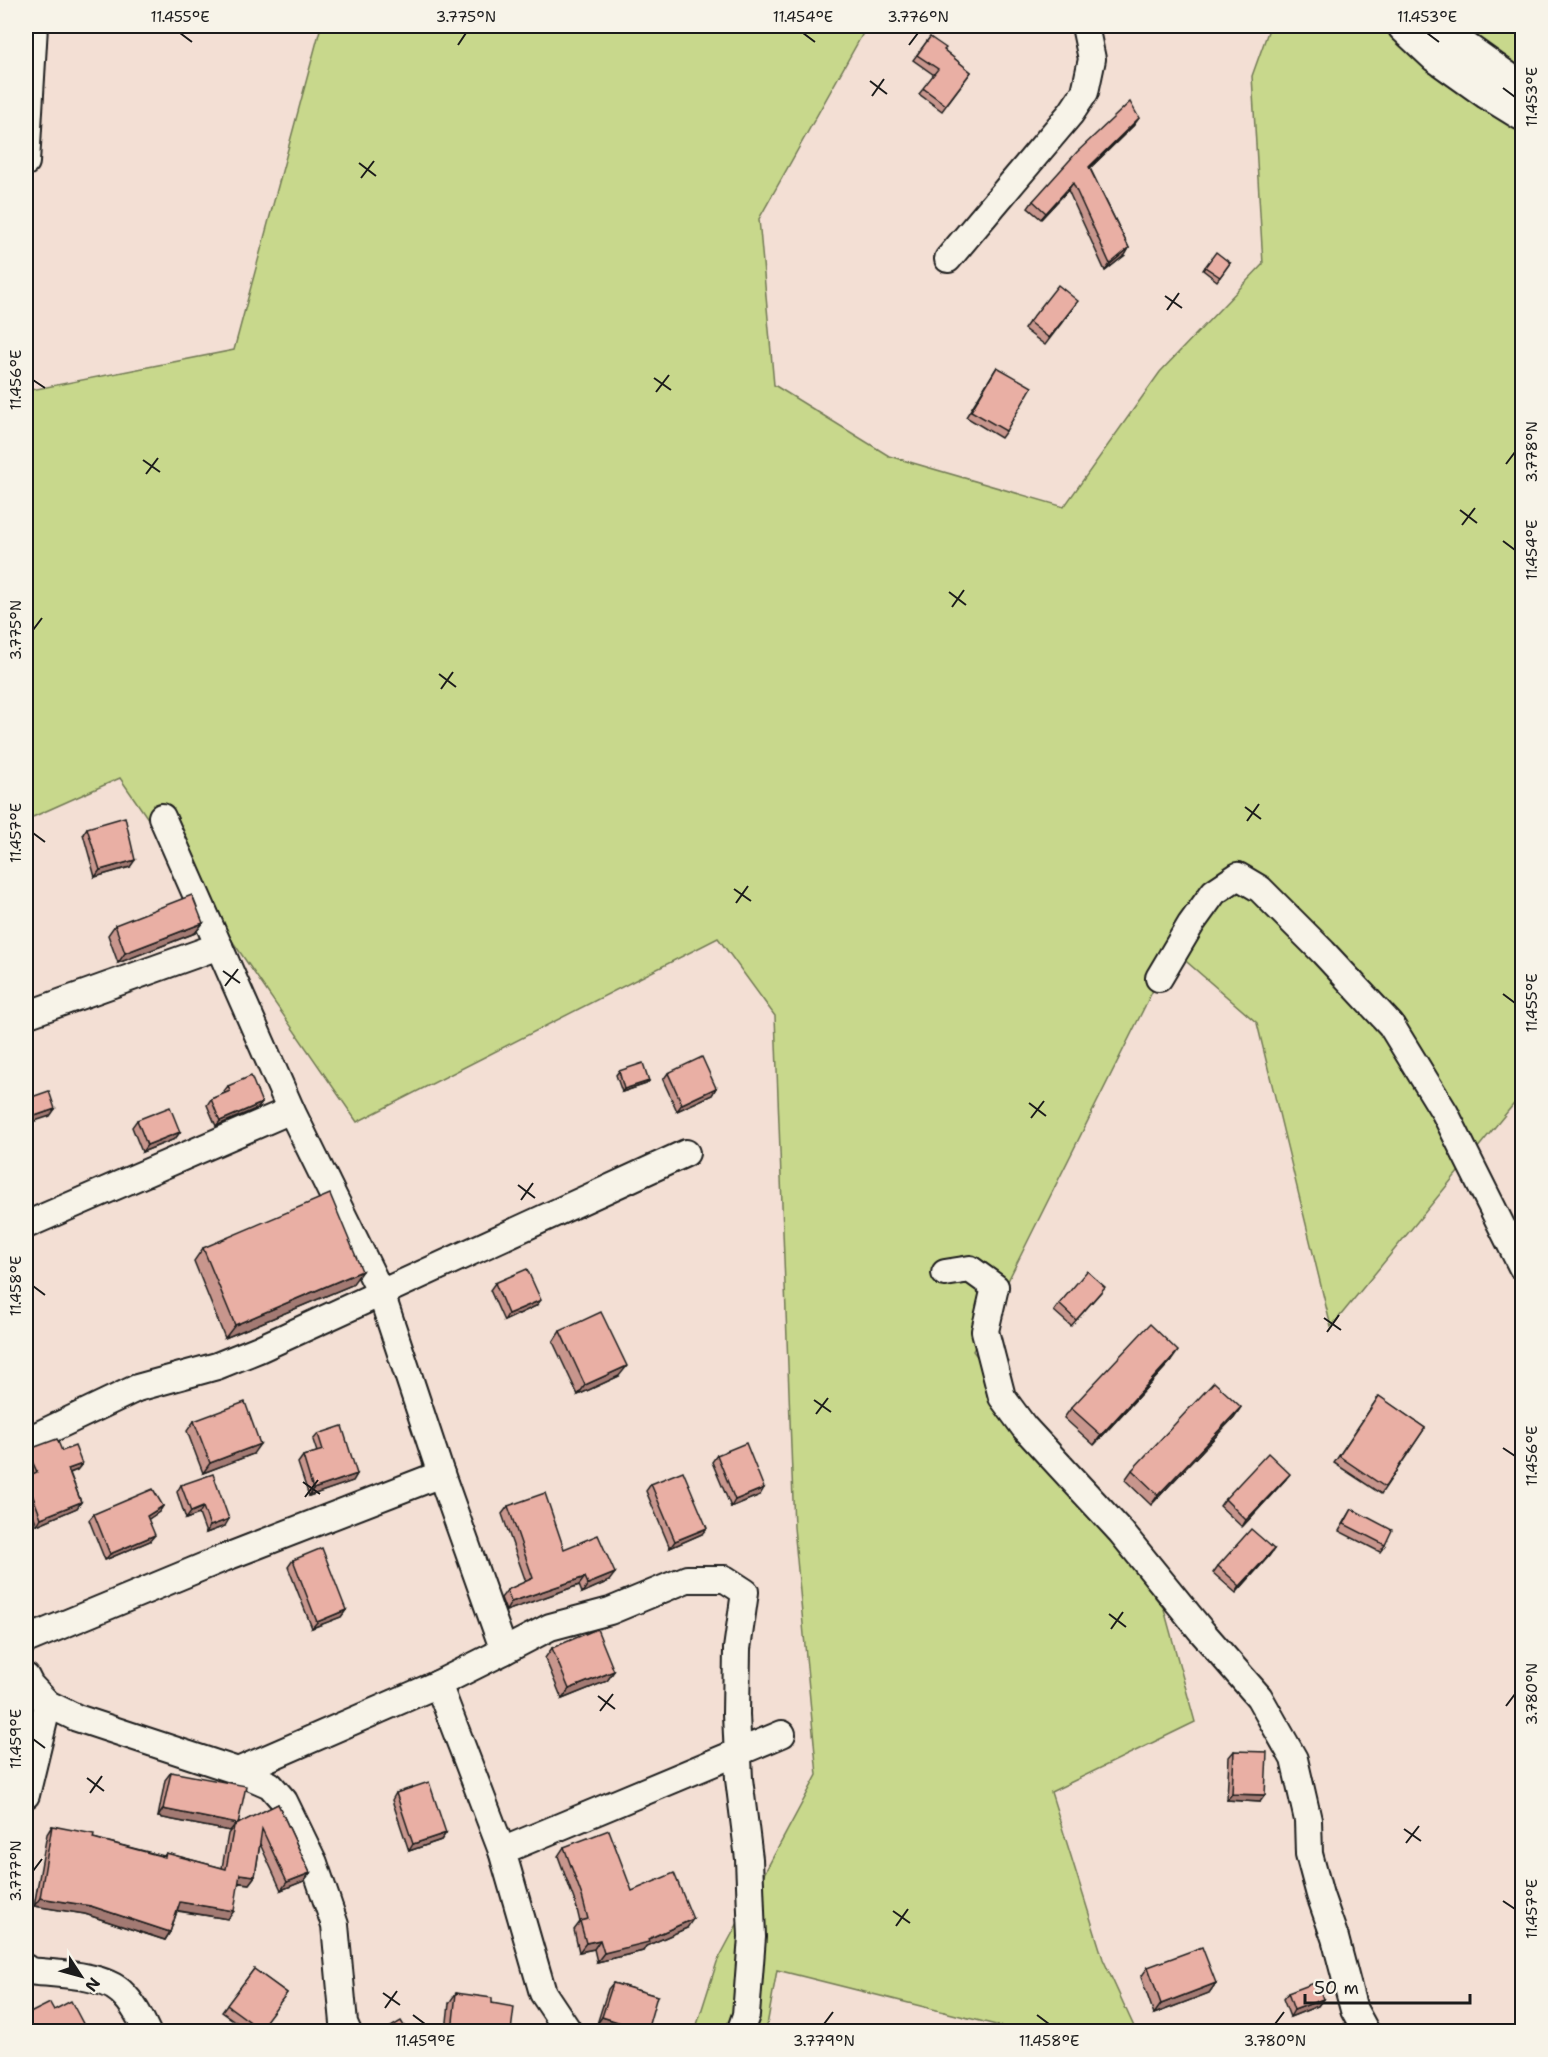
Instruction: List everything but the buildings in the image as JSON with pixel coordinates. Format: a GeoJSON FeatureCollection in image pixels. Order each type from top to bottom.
{"type":"FeatureCollection","features":[{"type":"Feature","properties":{"kind":"street"},"geometry":{"type":"LineString","coordinates":[[26,162],[34,26]]}},
{"type":"Feature","properties":{"kind":"street"},"geometry":{"type":"LineString","coordinates":[[948,259],[1071,113],[1085,92],[1092,59],[1085,26]]}},
{"type":"Feature","properties":{"kind":"street"},"geometry":{"type":"LineString","coordinates":[[1404,26],[1436,56],[1522,114]]}},
{"type":"Feature","properties":{"kind":"street"},"geometry":{"type":"LineString","coordinates":[[1440,26],[1463,47],[1522,89]]}},
{"type":"Feature","properties":{"kind":"street"},"geometry":{"type":"LineString","coordinates":[[162,817],[291,1110],[381,1293],[504,1651]]}},
{"type":"Feature","properties":{"kind":"street"},"geometry":{"type":"LineString","coordinates":[[1159,978],[1191,924],[1214,892],[1238,876],[1260,889],[1323,952],[1390,1025],[1445,1113],[1522,1267]]}},
{"type":"Feature","properties":{"kind":"street"},"geometry":{"type":"LineString","coordinates":[[26,1015],[219,946]]}},
{"type":"Feature","properties":{"kind":"street"},"geometry":{"type":"LineString","coordinates":[[26,1225],[291,1110]]}},
{"type":"Feature","properties":{"kind":"street"},"geometry":{"type":"LineString","coordinates":[[26,1441],[137,1388],[217,1366],[686,1153]]}},
{"type":"Feature","properties":{"kind":"street"},"geometry":{"type":"LineString","coordinates":[[945,1273],[970,1269],[995,1287],[985,1331],[1002,1397],[1024,1427],[1121,1532],[1203,1633],[1259,1697],[1294,1759],[1308,1820],[1309,1854],[1354,2010],[1366,2031]]}},
{"type":"Feature","properties":{"kind":"street"},"geometry":{"type":"LineString","coordinates":[[26,1640],[213,1562],[441,1473]]}},
{"type":"Feature","properties":{"kind":"street"},"geometry":{"type":"LineString","coordinates":[[238,1771],[438,1683],[550,1627],[610,1611],[687,1579],[724,1579],[745,1592],[737,1649],[736,1714],[749,1859],[752,1937],[746,2015],[740,2031]]}},
{"type":"Feature","properties":{"kind":"street"},"geometry":{"type":"LineString","coordinates":[[26,1677],[30,1685],[48,1704],[77,1718],[238,1771],[270,1785],[284,1801],[314,1863],[335,1925],[339,2029]]}},
{"type":"Feature","properties":{"kind":"street"},"geometry":{"type":"LineString","coordinates":[[438,1683],[502,1851],[543,1993],[569,2031]]}},
{"type":"Feature","properties":{"kind":"street"},"geometry":{"type":"LineString","coordinates":[[26,1795],[48,1704]]}},
{"type":"Feature","properties":{"kind":"street"},"geometry":{"type":"LineString","coordinates":[[502,1851],[782,1734]]}},
{"type":"Feature","properties":{"kind":"street"},"geometry":{"type":"LineString","coordinates":[[26,1968],[29,1971],[101,1981],[120,1990],[135,2008],[147,2031]]}},
{"type":"Feature","properties":{"kind":"green space"},"geometry":{"type":"Polygon","coordinates":[[[321,26],[867,26],[759,219],[774,385],[889,456],[1064,507],[1160,372],[1263,264],[1252,76],[1270,26],[1522,26],[1522,1094],[1331,1327],[1257,1023],[1173,950],[973,1351],[1164,1609],[1195,1722],[1051,1792],[1103,1959],[1136,2031],[1020,2031],[777,1970],[766,2031],[695,2031],[717,1962],[817,1775],[794,1527],[775,1016],[718,938],[357,1122],[120,778],[26,820],[26,391],[234,350],[321,26]]]}}]}
